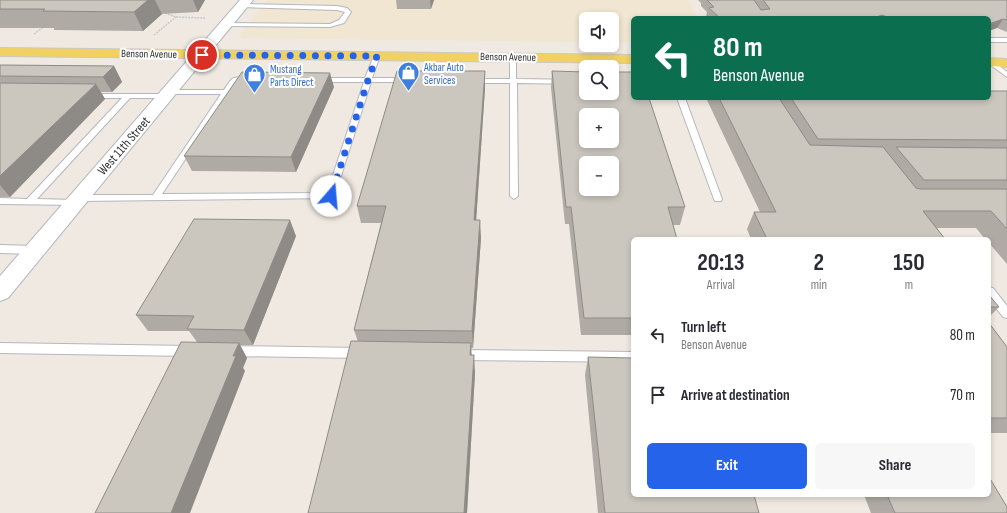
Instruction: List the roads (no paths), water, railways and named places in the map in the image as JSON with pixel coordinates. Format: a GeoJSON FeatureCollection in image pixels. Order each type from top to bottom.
{"type":"FeatureCollection","features":[{"type":"Feature","properties":{"kind":"main road","name":"Benson Avenue"},"geometry":{"type":"LineString","coordinates":[[0,52],[631,59]]}},
{"type":"Feature","properties":{"kind":"main road"},"geometry":{"type":"LineString","coordinates":[[991,62],[1007,63]]}},
{"type":"Feature","properties":{"kind":"street","name":"West 11th Street"},"geometry":{"type":"LineString","coordinates":[[0,292],[202,55],[244,3]]}},
{"type":"Feature","properties":{"kind":"lane"},"geometry":{"type":"LineString","coordinates":[[226,25],[338,25],[343,22],[348,12],[345,9],[337,8],[244,3]]}},
{"type":"Feature","properties":{"kind":"lane"},"geometry":{"type":"LineString","coordinates":[[991,40],[1007,40]]}},
{"type":"Feature","properties":{"kind":"lane"},"geometry":{"type":"LineString","coordinates":[[0,201],[29,202],[155,198],[331,196],[377,56]]}},
{"type":"Feature","properties":{"kind":"lane"},"geometry":{"type":"LineString","coordinates":[[513,58],[514,196]]}},
{"type":"Feature","properties":{"kind":"lane"},"geometry":{"type":"LineString","coordinates":[[991,63],[1007,75]]}},
{"type":"Feature","properties":{"kind":"lane"},"geometry":{"type":"LineString","coordinates":[[155,198],[235,80],[258,80]]}},
{"type":"Feature","properties":{"kind":"lane"},"geometry":{"type":"LineString","coordinates":[[313,80],[414,80]]}},
{"type":"Feature","properties":{"kind":"lane"},"geometry":{"type":"LineString","coordinates":[[467,81],[579,82]]}},
{"type":"Feature","properties":{"kind":"lane"},"geometry":{"type":"LineString","coordinates":[[79,95],[128,96],[226,92]]}},
{"type":"Feature","properties":{"kind":"lane"},"geometry":{"type":"LineString","coordinates":[[29,202],[128,96]]}},
{"type":"Feature","properties":{"kind":"lane"},"geometry":{"type":"LineString","coordinates":[[682,100],[718,200]]}},
{"type":"Feature","properties":{"kind":"lane"},"geometry":{"type":"LineString","coordinates":[[0,248],[35,250]]}},
{"type":"Feature","properties":{"kind":"lane"},"geometry":{"type":"LineString","coordinates":[[991,294],[1007,314]]}},
{"type":"Feature","properties":{"kind":"lane"},"geometry":{"type":"LineString","coordinates":[[0,348],[199,351]]}},
{"type":"Feature","properties":{"kind":"lane"},"geometry":{"type":"LineString","coordinates":[[215,351],[373,353]]}},
{"type":"Feature","properties":{"kind":"lane"},"geometry":{"type":"LineString","coordinates":[[444,354],[631,357]]}},
{"type":"Feature","properties":{"kind":"place","name":"Akbar Auto Services"},"geometry":{"type":"Point","coordinates":[408,92]}},
{"type":"Feature","properties":{"kind":"place","name":"Mustang Parts Direct"},"geometry":{"type":"Point","coordinates":[255,94]}}]}
